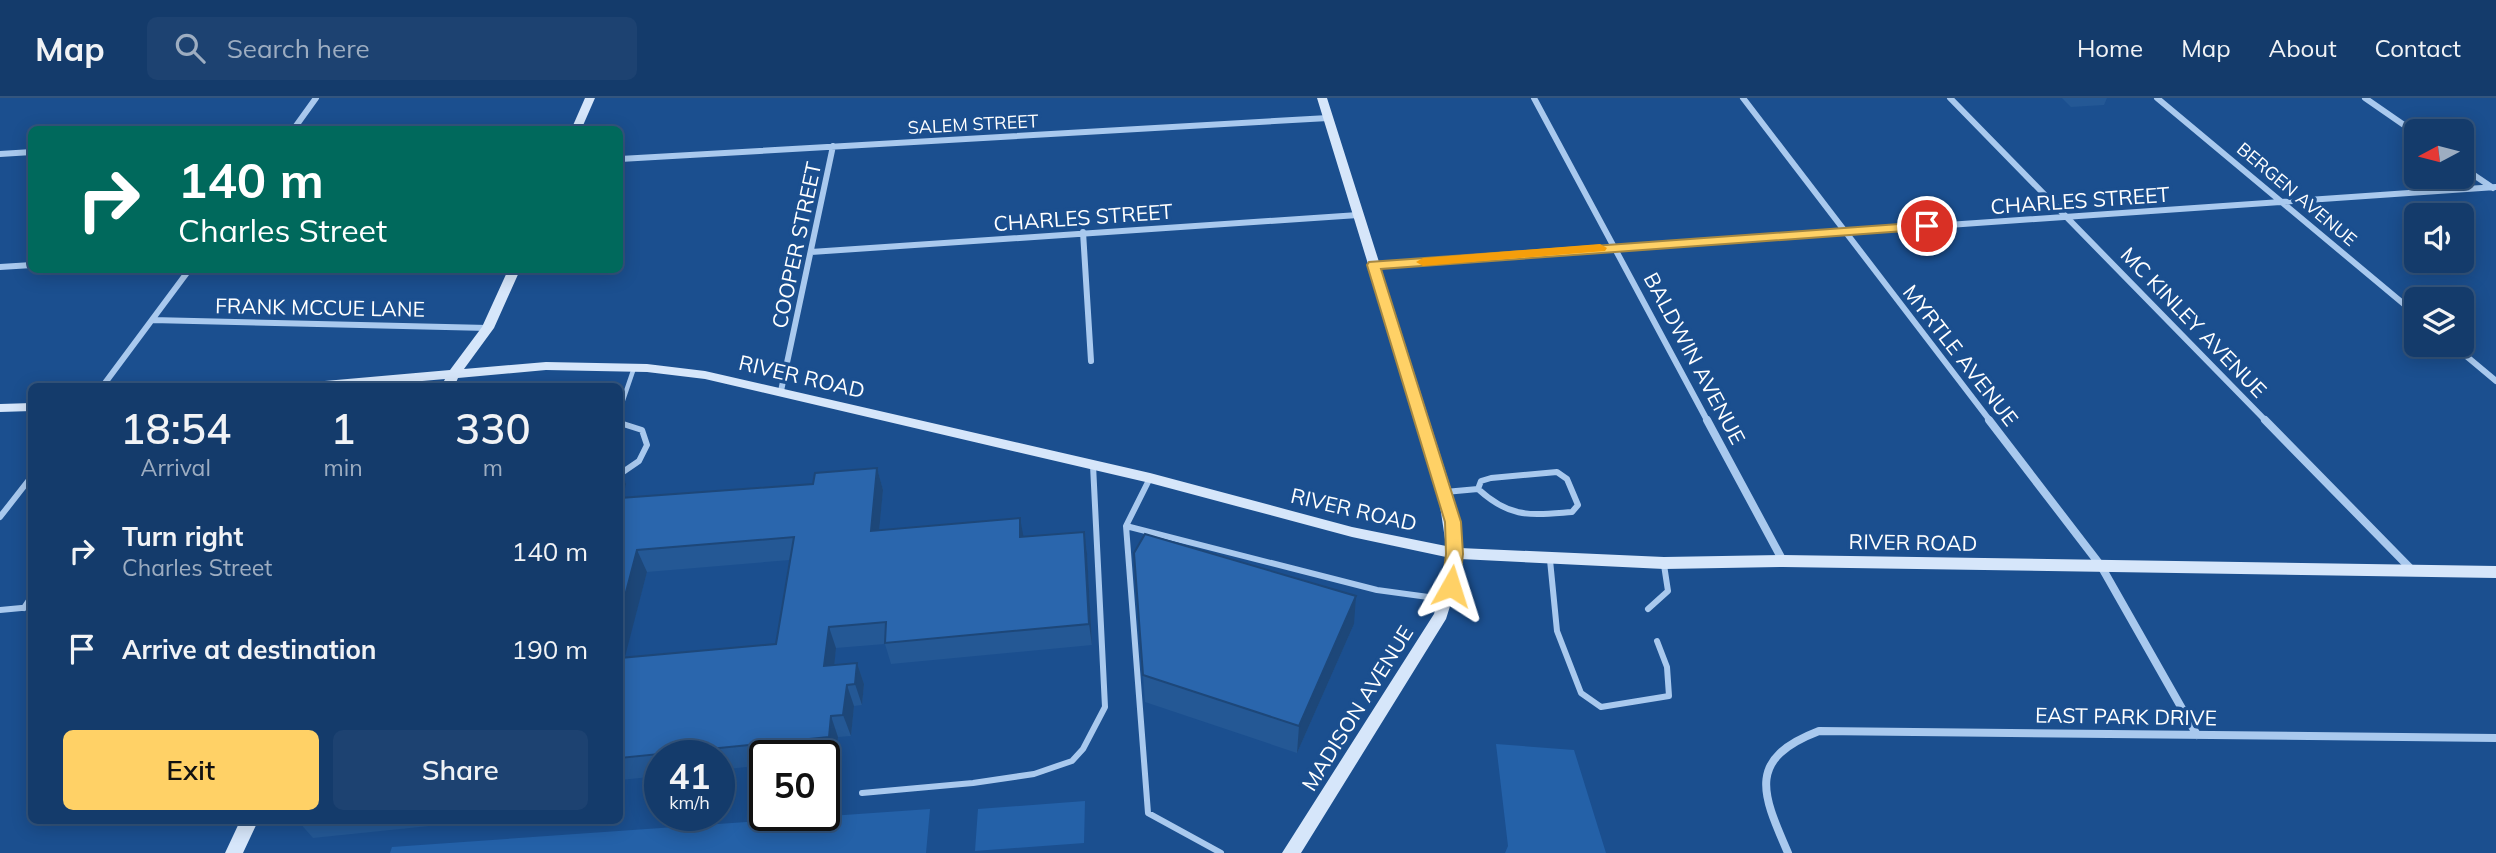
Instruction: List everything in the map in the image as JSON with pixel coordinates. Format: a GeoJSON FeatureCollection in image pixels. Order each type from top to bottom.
{"type":"FeatureCollection","features":[{"type":"Feature","properties":{"kind":"main road"},"geometry":{"type":"LineString","coordinates":[[578,126],[590,98]]}},
{"type":"Feature","properties":{"kind":"main road","name":"MADISON AVENUE"},"geometry":{"type":"LineString","coordinates":[[1291,853],[1441,615],[1447,600],[1455,554],[1453,522],[1445,492],[1322,98]]}},
{"type":"Feature","properties":{"kind":"main road"},"geometry":{"type":"LineString","coordinates":[[450,381],[488,328],[513,273]]}},
{"type":"Feature","properties":{"kind":"main road","name":"RIVER ROAD"},"geometry":{"type":"LineString","coordinates":[[401,383],[450,381],[545,366],[634,368],[705,375],[1150,478],[1352,532],[1455,554],[1664,563],[1783,561],[2496,572]]}},
{"type":"Feature","properties":{"kind":"main road"},"geometry":{"type":"LineString","coordinates":[[0,408],[28,407]]}},
{"type":"Feature","properties":{"kind":"main road"},"geometry":{"type":"LineString","coordinates":[[234,853],[248,824]]}},
{"type":"Feature","properties":{"kind":"street"},"geometry":{"type":"LineString","coordinates":[[296,126],[316,98]]}},
{"type":"Feature","properties":{"kind":"street","name":"BALDWIN AVENUE"},"geometry":{"type":"LineString","coordinates":[[1534,98],[1783,561]]}},
{"type":"Feature","properties":{"kind":"street","name":"MYRTLE AVENUE"},"geometry":{"type":"LineString","coordinates":[[1743,98],[2101,566],[2197,734]]}},
{"type":"Feature","properties":{"kind":"street","name":"MC KINLEY AVENUE"},"geometry":{"type":"LineString","coordinates":[[1950,98],[2414,571]]}},
{"type":"Feature","properties":{"kind":"street","name":"BERGEN AVENUE"},"geometry":{"type":"LineString","coordinates":[[2157,98],[2404,304]]}},
{"type":"Feature","properties":{"kind":"street"},"geometry":{"type":"LineString","coordinates":[[2365,98],[2404,125]]}},
{"type":"Feature","properties":{"kind":"street","name":"SALEM STREET"},"geometry":{"type":"LineString","coordinates":[[623,159],[1328,118]]}},
{"type":"Feature","properties":{"kind":"street","name":"COOPER STREET"},"geometry":{"type":"LineString","coordinates":[[781,391],[833,146]]}},
{"type":"Feature","properties":{"kind":"street"},"geometry":{"type":"LineString","coordinates":[[0,154],[28,152]]}},
{"type":"Feature","properties":{"kind":"street"},"geometry":{"type":"LineString","coordinates":[[2474,175],[2495,189]]}},
{"type":"Feature","properties":{"kind":"street","name":"CHARLES STREET"},"geometry":{"type":"LineString","coordinates":[[1373,265],[2495,189]]}},
{"type":"Feature","properties":{"kind":"street","name":"CHARLES STREET"},"geometry":{"type":"LineString","coordinates":[[811,252],[1358,215]]}},
{"type":"Feature","properties":{"kind":"street"},"geometry":{"type":"LineString","coordinates":[[1083,232],[1091,361]]}},
{"type":"Feature","properties":{"kind":"street"},"geometry":{"type":"LineString","coordinates":[[0,267],[28,265]]}},
{"type":"Feature","properties":{"kind":"street"},"geometry":{"type":"LineString","coordinates":[[105,383],[187,273]]}},
{"type":"Feature","properties":{"kind":"street","name":"FRANK MCCUE LANE"},"geometry":{"type":"LineString","coordinates":[[152,320],[488,328]]}},
{"type":"Feature","properties":{"kind":"street"},"geometry":{"type":"LineString","coordinates":[[2467,357],[2496,381]]}},
{"type":"Feature","properties":{"kind":"street","name":"EAST PARK DRIVE"},"geometry":{"type":"LineString","coordinates":[[1787,853],[1767,805],[1765,783],[1769,765],[1780,749],[1798,737],[1819,731],[2496,738]]}},
{"type":"Feature","properties":{"kind":"lane"},"geometry":{"type":"LineString","coordinates":[[623,400],[634,368]]}},
{"type":"Feature","properties":{"kind":"lane"},"geometry":{"type":"LineString","coordinates":[[623,424],[639,428],[647,434],[649,443],[637,463],[623,472]]}},
{"type":"Feature","properties":{"kind":"lane"},"geometry":{"type":"LineString","coordinates":[[862,793],[1041,774],[1071,762],[1090,743],[1105,707],[1093,465]]}},
{"type":"Feature","properties":{"kind":"lane"},"geometry":{"type":"LineString","coordinates":[[1558,472],[1567,479],[1578,505],[1572,512],[1514,514],[1497,508],[1478,489],[1481,481],[1491,478],[1558,472]]}},
{"type":"Feature","properties":{"kind":"lane"},"geometry":{"type":"LineString","coordinates":[[1150,478],[1126,526],[1147,813],[1221,853]]}},
{"type":"Feature","properties":{"kind":"lane"},"geometry":{"type":"LineString","coordinates":[[0,517],[28,480]]}},
{"type":"Feature","properties":{"kind":"lane"},"geometry":{"type":"LineString","coordinates":[[23,486],[28,485]]}},
{"type":"Feature","properties":{"kind":"lane"},"geometry":{"type":"LineString","coordinates":[[1445,492],[1478,489]]}},
{"type":"Feature","properties":{"kind":"lane"},"geometry":{"type":"LineString","coordinates":[[1126,526],[1377,590],[1447,600]]}},
{"type":"Feature","properties":{"kind":"lane"},"geometry":{"type":"LineString","coordinates":[[1550,560],[1557,631],[1581,693],[1601,707],[1669,695],[1667,667],[1657,640]]}},
{"type":"Feature","properties":{"kind":"lane"},"geometry":{"type":"LineString","coordinates":[[1648,609],[1668,591],[1664,563]]}},
{"type":"Feature","properties":{"kind":"lane"},"geometry":{"type":"LineString","coordinates":[[24,608],[28,602]]}},
{"type":"Feature","properties":{"kind":"lane"},"geometry":{"type":"LineString","coordinates":[[0,610],[28,608]]}},
{"type":"Feature","properties":{"kind":"shaded area"},"geometry":{"type":"Polygon","coordinates":[[[1496,744],[1574,750],[1606,853],[1505,853],[1508,846],[1496,744]]]}},
{"type":"Feature","properties":{"kind":"shaded area"},"geometry":{"type":"Polygon","coordinates":[[[1085,801],[1084,843],[975,851],[978,809],[1085,801]]]}},
{"type":"Feature","properties":{"kind":"shaded area"},"geometry":{"type":"Polygon","coordinates":[[[930,809],[926,853],[390,853],[392,847],[644,829],[735,831],[735,823],[749,822],[749,831],[840,831],[840,815],[930,809]]]}},
{"type":"Feature","properties":{"kind":"building"},"geometry":{"type":"Polygon","coordinates":[[[877,468],[871,531],[1020,518],[1020,537],[1084,532],[1089,624],[885,643],[886,622],[829,627],[824,666],[857,663],[855,684],[847,685],[843,715],[831,716],[829,737],[749,740],[749,745],[735,746],[735,740],[644,740],[644,756],[623,758],[623,658],[776,644],[794,537],[637,550],[623,604],[623,498],[813,484],[815,473],[877,468]]]}},
{"type":"Feature","properties":{"kind":"building"},"geometry":{"type":"Polygon","coordinates":[[[1145,534],[1356,596],[1299,726],[1143,675],[1134,553],[1145,534]]]}},
{"type":"Feature","properties":{"kind":"slow traffic"},"geometry":{"type":"LineString","coordinates":[[1423,262],[1600,248]]}},
{"type":"Feature","properties":{"kind":"route"},"geometry":{"type":"LineString","coordinates":[[1451,586],[1455,554],[1453,522],[1373,265],[1927,226]]}}]}
